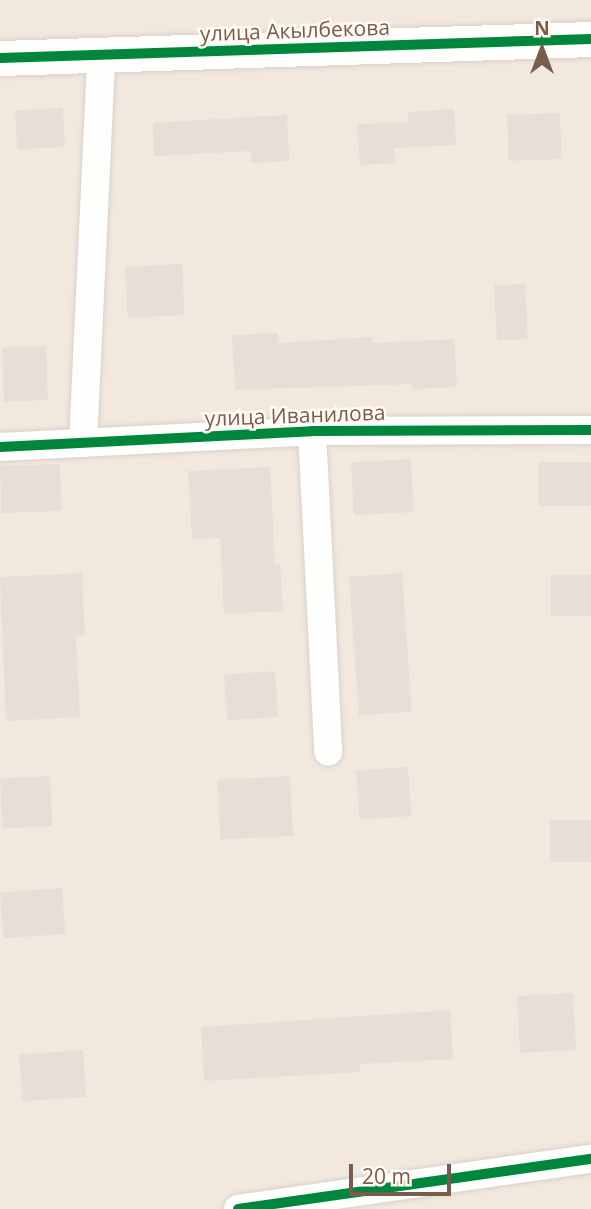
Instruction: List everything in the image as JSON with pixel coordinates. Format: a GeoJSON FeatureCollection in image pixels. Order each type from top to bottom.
{"type":"FeatureCollection","features":[{"type":"Feature","properties":{"kind":"street","name":"улица Акылбекова"},"geometry":{"type":"LineString","coordinates":[[0,58],[591,39]]}},
{"type":"Feature","properties":{"kind":"street"},"geometry":{"type":"LineString","coordinates":[[83,443],[101,56]]}},
{"type":"Feature","properties":{"kind":"street","name":"улица Иванилова"},"geometry":{"type":"LineString","coordinates":[[0,447],[313,431],[591,430]]}},
{"type":"Feature","properties":{"kind":"street"},"geometry":{"type":"LineString","coordinates":[[313,431],[328,752]]}},
{"type":"Feature","properties":{"kind":"street"},"geometry":{"type":"LineString","coordinates":[[238,1209],[591,1159]]}},
{"type":"Feature","properties":{"kind":"shaded area"},"geometry":{"type":"Polygon","coordinates":[[[0,0],[591,0],[591,1209],[0,1209],[0,0]]]}},
{"type":"Feature","properties":{"kind":"building"},"geometry":{"type":"Polygon","coordinates":[[[63,108],[65,147],[17,149],[15,111],[63,108]]]}},
{"type":"Feature","properties":{"kind":"building"},"geometry":{"type":"Polygon","coordinates":[[[454,109],[456,145],[394,148],[395,163],[360,165],[357,124],[408,122],[408,112],[454,109]]]}},
{"type":"Feature","properties":{"kind":"building"},"geometry":{"type":"Polygon","coordinates":[[[560,113],[562,159],[509,161],[507,115],[560,113]]]}},
{"type":"Feature","properties":{"kind":"building"},"geometry":{"type":"Polygon","coordinates":[[[287,115],[289,161],[251,163],[251,151],[154,156],[153,123],[287,115]]]}},
{"type":"Feature","properties":{"kind":"building"},"geometry":{"type":"Polygon","coordinates":[[[182,264],[185,315],[128,318],[125,267],[182,264]]]}},
{"type":"Feature","properties":{"kind":"building"},"geometry":{"type":"Polygon","coordinates":[[[525,284],[528,339],[497,341],[494,286],[525,284]]]}},
{"type":"Feature","properties":{"kind":"building"},"geometry":{"type":"Polygon","coordinates":[[[278,333],[278,343],[372,337],[373,343],[454,339],[457,387],[412,389],[412,384],[235,390],[232,335],[278,333]]]}},
{"type":"Feature","properties":{"kind":"building"},"geometry":{"type":"Polygon","coordinates":[[[46,346],[48,400],[4,402],[2,348],[46,346]]]}},
{"type":"Feature","properties":{"kind":"building"},"geometry":{"type":"Polygon","coordinates":[[[411,459],[414,512],[354,515],[351,462],[411,459]]]}},
{"type":"Feature","properties":{"kind":"building"},"geometry":{"type":"Polygon","coordinates":[[[538,462],[591,462],[591,506],[538,506],[538,462]]]}},
{"type":"Feature","properties":{"kind":"building"},"geometry":{"type":"Polygon","coordinates":[[[60,464],[62,511],[2,513],[0,466],[60,464]]]}},
{"type":"Feature","properties":{"kind":"building"},"geometry":{"type":"Polygon","coordinates":[[[270,467],[275,565],[280,564],[283,611],[224,614],[220,538],[192,539],[188,471],[270,467]]]}},
{"type":"Feature","properties":{"kind":"building"},"geometry":{"type":"Polygon","coordinates":[[[82,573],[85,635],[76,636],[80,717],[6,721],[0,577],[82,573]]]}},
{"type":"Feature","properties":{"kind":"building"},"geometry":{"type":"Polygon","coordinates":[[[402,573],[412,712],[359,715],[349,577],[402,573]]]}},
{"type":"Feature","properties":{"kind":"building"},"geometry":{"type":"Polygon","coordinates":[[[551,575],[591,575],[591,616],[551,616],[551,575]]]}},
{"type":"Feature","properties":{"kind":"building"},"geometry":{"type":"Polygon","coordinates":[[[275,671],[278,717],[227,720],[224,675],[275,671]]]}},
{"type":"Feature","properties":{"kind":"building"},"geometry":{"type":"Polygon","coordinates":[[[408,767],[411,816],[360,820],[356,771],[408,767]]]}},
{"type":"Feature","properties":{"kind":"building"},"geometry":{"type":"Polygon","coordinates":[[[50,776],[53,826],[3,829],[0,779],[50,776]]]}},
{"type":"Feature","properties":{"kind":"building"},"geometry":{"type":"Polygon","coordinates":[[[290,776],[293,836],[220,840],[217,780],[290,776]]]}},
{"type":"Feature","properties":{"kind":"building"},"geometry":{"type":"Polygon","coordinates":[[[550,820],[591,820],[591,862],[550,862],[550,820]]]}},
{"type":"Feature","properties":{"kind":"building"},"geometry":{"type":"Polygon","coordinates":[[[62,888],[65,934],[3,938],[0,892],[62,888]]]}},
{"type":"Feature","properties":{"kind":"building"},"geometry":{"type":"Polygon","coordinates":[[[573,993],[576,1050],[520,1053],[517,996],[573,993]]]}},
{"type":"Feature","properties":{"kind":"building"},"geometry":{"type":"Polygon","coordinates":[[[450,1010],[453,1059],[360,1064],[360,1072],[204,1081],[201,1027],[450,1010]]]}},
{"type":"Feature","properties":{"kind":"building"},"geometry":{"type":"Polygon","coordinates":[[[83,1050],[86,1097],[22,1101],[19,1054],[83,1050]]]}},
{"type":"Feature","properties":{"kind":"cycle path"},"geometry":{"type":"LineString","coordinates":[[0,58],[591,39]]}},
{"type":"Feature","properties":{"kind":"cycle path"},"geometry":{"type":"LineString","coordinates":[[0,447],[312,431],[591,430]]}},
{"type":"Feature","properties":{"kind":"cycle path"},"geometry":{"type":"LineString","coordinates":[[238,1209],[591,1159]]}}]}
